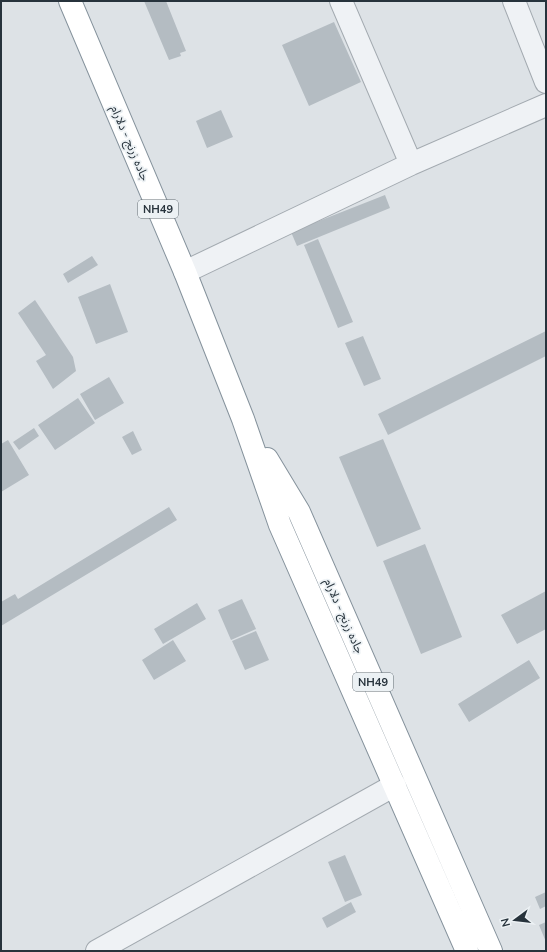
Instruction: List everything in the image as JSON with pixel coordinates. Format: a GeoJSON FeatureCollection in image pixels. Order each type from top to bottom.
{"type":"FeatureCollection","features":[{"type":"Feature","properties":{"kind":"highway","name":"جاده زرنج - دلارام"},"geometry":{"type":"LineString","coordinates":[[70,1],[185,272],[243,419],[280,525],[467,951]]}},
{"type":"Feature","properties":{"kind":"highway","name":"جاده زرنج - دلارام"},"geometry":{"type":"LineString","coordinates":[[243,419],[299,512],[491,951]]}},
{"type":"Feature","properties":{"kind":"street"},"geometry":{"type":"LineString","coordinates":[[341,1],[411,164]]}},
{"type":"Feature","properties":{"kind":"street"},"geometry":{"type":"LineString","coordinates":[[514,1],[546,82]]}},
{"type":"Feature","properties":{"kind":"street"},"geometry":{"type":"LineString","coordinates":[[185,272],[411,164],[546,105]]}},
{"type":"Feature","properties":{"kind":"street"},"geometry":{"type":"LineString","coordinates":[[97,951],[395,785]]}},
{"type":"Feature","properties":{"kind":"building"},"geometry":{"type":"Polygon","coordinates":[[[144,1],[166,1],[186,51],[180,53],[181,56],[169,60],[144,1]]]}},
{"type":"Feature","properties":{"kind":"building"},"geometry":{"type":"Polygon","coordinates":[[[334,22],[361,82],[309,106],[282,45],[334,22]]]}},
{"type":"Feature","properties":{"kind":"building"},"geometry":{"type":"Polygon","coordinates":[[[221,110],[233,137],[207,148],[196,121],[221,110]]]}},
{"type":"Feature","properties":{"kind":"building"},"geometry":{"type":"Polygon","coordinates":[[[385,195],[390,208],[297,246],[291,232],[385,195]]]}},
{"type":"Feature","properties":{"kind":"building"},"geometry":{"type":"Polygon","coordinates":[[[318,239],[353,322],[338,328],[304,245],[318,239]]]}},
{"type":"Feature","properties":{"kind":"building"},"geometry":{"type":"Polygon","coordinates":[[[92,256],[98,265],[68,283],[63,274],[92,256]]]}},
{"type":"Feature","properties":{"kind":"building"},"geometry":{"type":"Polygon","coordinates":[[[110,284],[128,332],[96,344],[78,297],[110,284]]]}},
{"type":"Feature","properties":{"kind":"building"},"geometry":{"type":"Polygon","coordinates":[[[35,300],[73,357],[76,371],[53,389],[36,361],[46,355],[18,313],[35,300]]]}},
{"type":"Feature","properties":{"kind":"building"},"geometry":{"type":"Polygon","coordinates":[[[546,331],[546,356],[388,435],[378,414],[546,331]]]}},
{"type":"Feature","properties":{"kind":"building"},"geometry":{"type":"Polygon","coordinates":[[[363,336],[381,379],[364,386],[345,343],[363,336]]]}},
{"type":"Feature","properties":{"kind":"building"},"geometry":{"type":"Polygon","coordinates":[[[109,377],[124,403],[95,420],[80,394],[109,377]]]}},
{"type":"Feature","properties":{"kind":"building"},"geometry":{"type":"Polygon","coordinates":[[[78,398],[95,423],[55,450],[38,425],[78,398]]]}},
{"type":"Feature","properties":{"kind":"building"},"geometry":{"type":"Polygon","coordinates":[[[34,428],[39,436],[19,450],[13,442],[34,428]]]}},
{"type":"Feature","properties":{"kind":"building"},"geometry":{"type":"Polygon","coordinates":[[[133,431],[142,450],[132,455],[122,437],[133,431]]]}},
{"type":"Feature","properties":{"kind":"building"},"geometry":{"type":"Polygon","coordinates":[[[383,439],[421,529],[377,547],[339,457],[383,439]]]}},
{"type":"Feature","properties":{"kind":"building"},"geometry":{"type":"Polygon","coordinates":[[[8,440],[29,475],[1,492],[1,444],[8,440]]]}},
{"type":"Feature","properties":{"kind":"building"},"geometry":{"type":"Polygon","coordinates":[[[169,507],[177,520],[1,626],[1,602],[15,594],[18,599],[169,507]]]}},
{"type":"Feature","properties":{"kind":"building"},"geometry":{"type":"Polygon","coordinates":[[[425,544],[462,637],[421,654],[383,561],[425,544]]]}},
{"type":"Feature","properties":{"kind":"building"},"geometry":{"type":"Polygon","coordinates":[[[546,591],[546,629],[517,644],[501,615],[546,591]]]}},
{"type":"Feature","properties":{"kind":"building"},"geometry":{"type":"Polygon","coordinates":[[[242,599],[256,629],[231,640],[218,610],[242,599]]]}},
{"type":"Feature","properties":{"kind":"building"},"geometry":{"type":"Polygon","coordinates":[[[197,603],[206,619],[163,644],[154,629],[197,603]]]}},
{"type":"Feature","properties":{"kind":"building"},"geometry":{"type":"Polygon","coordinates":[[[256,631],[269,660],[245,670],[232,641],[256,631]]]}},
{"type":"Feature","properties":{"kind":"building"},"geometry":{"type":"Polygon","coordinates":[[[173,640],[186,661],[154,680],[142,660],[173,640]]]}},
{"type":"Feature","properties":{"kind":"building"},"geometry":{"type":"Polygon","coordinates":[[[529,660],[540,678],[469,722],[458,704],[529,660]]]}},
{"type":"Feature","properties":{"kind":"building"},"geometry":{"type":"Polygon","coordinates":[[[345,855],[362,895],[345,902],[328,862],[345,855]]]}},
{"type":"Feature","properties":{"kind":"building"},"geometry":{"type":"Polygon","coordinates":[[[546,892],[546,906],[540,909],[535,897],[546,892]]]}},
{"type":"Feature","properties":{"kind":"building"},"geometry":{"type":"Polygon","coordinates":[[[351,902],[356,912],[327,928],[322,918],[351,902]]]}},
{"type":"Feature","properties":{"kind":"building"},"geometry":{"type":"Polygon","coordinates":[[[546,922],[546,942],[539,925],[546,922]]]}}]}
